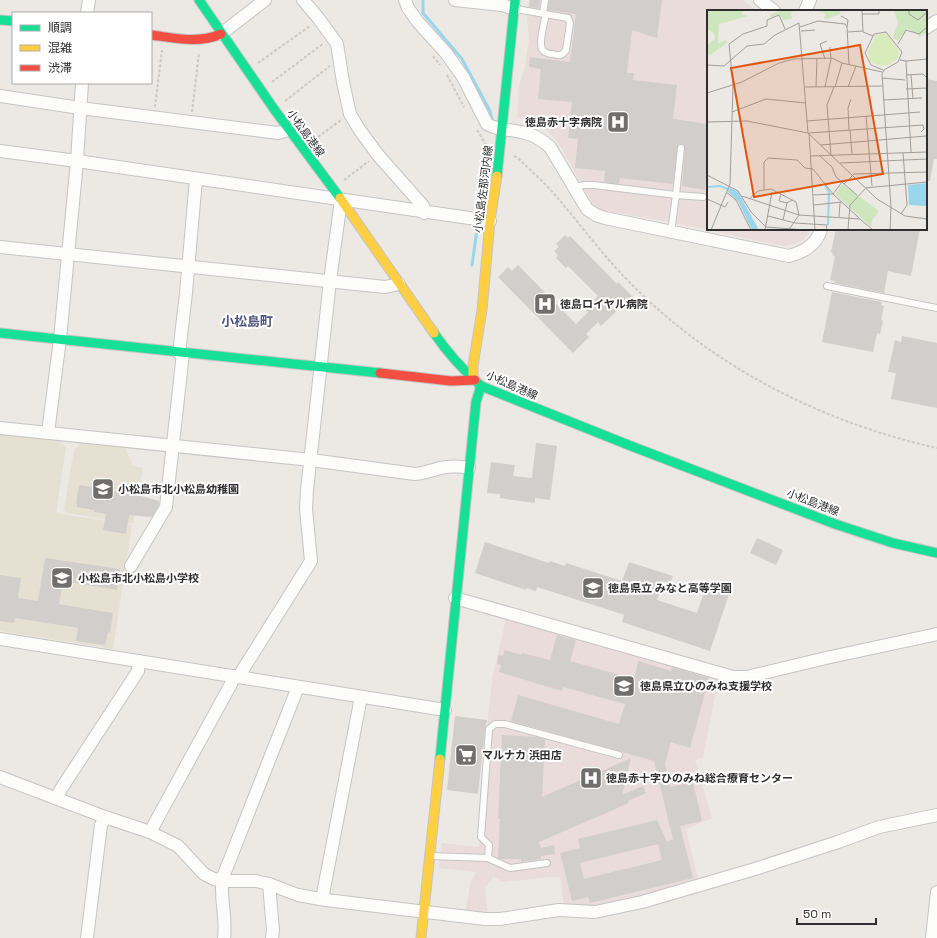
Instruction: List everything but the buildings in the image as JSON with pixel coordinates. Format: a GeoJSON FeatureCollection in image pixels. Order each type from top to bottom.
{"type":"FeatureCollection","features":[{"type":"Feature","properties":{"kind":"main road","name":"小松島港線"},"geometry":{"type":"LineString","coordinates":[[199,0],[288,130],[341,200],[450,356],[478,383],[631,446],[835,524],[893,543],[937,553]]}},
{"type":"Feature","properties":{"kind":"main road","name":"小松島佐那河内線"},"geometry":{"type":"LineString","coordinates":[[421,938],[478,383],[473,375],[473,366],[482,310],[482,220],[500,153],[515,5]]}},
{"type":"Feature","properties":{"kind":"main road"},"geometry":{"type":"LineString","coordinates":[[0,20],[12,22]]}},
{"type":"Feature","properties":{"kind":"main road"},"geometry":{"type":"LineString","coordinates":[[152,35],[200,40],[214,38],[221,34]]}},
{"type":"Feature","properties":{"kind":"main road"},"geometry":{"type":"LineString","coordinates":[[0,333],[478,383]]}},
{"type":"Feature","properties":{"kind":"street"},"geometry":{"type":"LineString","coordinates":[[87,12],[89,0]]}},
{"type":"Feature","properties":{"kind":"street"},"geometry":{"type":"LineString","coordinates":[[221,34],[265,0]]}},
{"type":"Feature","properties":{"kind":"street"},"geometry":{"type":"LineString","coordinates":[[303,0],[337,44],[350,114],[378,155],[423,206],[424,213]]}},
{"type":"Feature","properties":{"kind":"street"},"geometry":{"type":"LineString","coordinates":[[405,0],[408,8],[418,22],[446,53],[463,77],[487,124],[502,130],[525,133],[541,139],[550,147],[587,209],[596,215],[604,218],[789,256],[801,253],[811,247],[821,230]]}},
{"type":"Feature","properties":{"kind":"street"},"geometry":{"type":"LineString","coordinates":[[455,0],[515,5]]}},
{"type":"Feature","properties":{"kind":"street"},"geometry":{"type":"LineString","coordinates":[[760,0],[773,10]]}},
{"type":"Feature","properties":{"kind":"street"},"geometry":{"type":"LineString","coordinates":[[805,10],[810,0]]}},
{"type":"Feature","properties":{"kind":"street"},"geometry":{"type":"LineString","coordinates":[[927,27],[937,21]]}},
{"type":"Feature","properties":{"kind":"street"},"geometry":{"type":"LineString","coordinates":[[48,433],[60,339],[77,161],[82,84]]}},
{"type":"Feature","properties":{"kind":"street"},"geometry":{"type":"LineString","coordinates":[[0,96],[154,118],[278,133],[288,130]]}},
{"type":"Feature","properties":{"kind":"street"},"geometry":{"type":"LineString","coordinates":[[0,152],[77,161],[424,213],[482,220]]}},
{"type":"Feature","properties":{"kind":"street"},"geometry":{"type":"LineString","coordinates":[[131,566],[164,511],[173,446],[196,179]]}},
{"type":"Feature","properties":{"kind":"street"},"geometry":{"type":"LineString","coordinates":[[150,832],[231,684],[242,671],[311,561],[306,509],[330,281],[341,200]]}},
{"type":"Feature","properties":{"kind":"street"},"geometry":{"type":"LineString","coordinates":[[0,247],[385,288],[399,284]]}},
{"type":"Feature","properties":{"kind":"street"},"geometry":{"type":"LineString","coordinates":[[0,428],[311,460],[415,474],[456,466],[469,468]]}},
{"type":"Feature","properties":{"kind":"street"},"geometry":{"type":"LineString","coordinates":[[455,598],[733,677],[747,677],[937,634]]}},
{"type":"Feature","properties":{"kind":"street"},"geometry":{"type":"LineString","coordinates":[[0,639],[445,710]]}},
{"type":"Feature","properties":{"kind":"street"},"geometry":{"type":"LineString","coordinates":[[56,798],[138,671],[139,661]]}},
{"type":"Feature","properties":{"kind":"street"},"geometry":{"type":"LineString","coordinates":[[224,938],[225,928],[221,887],[222,880],[298,687]]}},
{"type":"Feature","properties":{"kind":"street"},"geometry":{"type":"LineString","coordinates":[[322,899],[361,697]]}},
{"type":"Feature","properties":{"kind":"street"},"geometry":{"type":"LineString","coordinates":[[0,778],[150,832],[178,846],[204,874],[214,879],[269,884],[298,895],[354,904],[485,919],[500,919],[559,910],[595,912],[642,902],[754,869],[879,827],[937,815]]}},
{"type":"Feature","properties":{"kind":"street"},"geometry":{"type":"LineString","coordinates":[[87,938],[101,825],[105,816]]}},
{"type":"Feature","properties":{"kind":"street"},"geometry":{"type":"LineString","coordinates":[[269,884],[273,930],[272,938]]}},
{"type":"Feature","properties":{"kind":"street"},"geometry":{"type":"LineString","coordinates":[[932,938],[937,892]]}},
{"type":"Feature","properties":{"kind":"lane"},"geometry":{"type":"LineString","coordinates":[[515,5],[544,14],[568,18],[566,50],[564,54],[559,56],[546,53],[542,49],[541,44],[544,14],[545,0]]}},
{"type":"Feature","properties":{"kind":"lane"},"geometry":{"type":"LineString","coordinates":[[671,232],[681,148]]}},
{"type":"Feature","properties":{"kind":"lane"},"geometry":{"type":"LineString","coordinates":[[574,187],[584,184],[703,197]]}},
{"type":"Feature","properties":{"kind":"lane"},"geometry":{"type":"LineString","coordinates":[[827,286],[937,308]]}},
{"type":"Feature","properties":{"kind":"lane"},"geometry":{"type":"LineString","coordinates":[[488,858],[489,845],[482,837],[489,729],[494,724],[505,724],[619,755]]}},
{"type":"Feature","properties":{"kind":"lane"},"geometry":{"type":"LineString","coordinates":[[430,856],[488,858],[510,868],[548,863]]}},
{"type":"Feature","properties":{"kind":"path"},"geometry":{"type":"LineString","coordinates":[[247,71],[319,19]]}},
{"type":"Feature","properties":{"kind":"path"},"geometry":{"type":"LineString","coordinates":[[154,118],[164,36]]}},
{"type":"Feature","properties":{"kind":"path"},"geometry":{"type":"LineString","coordinates":[[261,91],[332,37]]}},
{"type":"Feature","properties":{"kind":"path"},"geometry":{"type":"LineString","coordinates":[[191,122],[200,40]]}},
{"type":"Feature","properties":{"kind":"path"},"geometry":{"type":"LineString","coordinates":[[430,54],[440,65]]}},
{"type":"Feature","properties":{"kind":"path"},"geometry":{"type":"LineString","coordinates":[[274,109],[334,63],[340,62]]}},
{"type":"Feature","properties":{"kind":"path"},"geometry":{"type":"LineString","coordinates":[[444,71],[465,108]]}},
{"type":"Feature","properties":{"kind":"path"},"geometry":{"type":"LineString","coordinates":[[302,148],[350,114]]}},
{"type":"Feature","properties":{"kind":"path"},"geometry":{"type":"LineString","coordinates":[[475,126],[481,139],[491,151],[510,154],[518,158],[554,193],[617,269],[667,318],[706,348],[742,371],[818,410],[903,441],[937,448]]}},
{"type":"Feature","properties":{"kind":"path"},"geometry":{"type":"LineString","coordinates":[[332,189],[378,155]]}},
{"type":"Feature","properties":{"kind":"shaded area","name":"徳島赤十字病院"},"geometry":{"type":"Polygon","coordinates":[[[529,0],[742,0],[756,10],[707,10],[707,230],[601,210],[594,206],[559,144],[548,131],[517,117],[519,86],[525,67],[529,40],[527,17],[529,0]]]}},
{"type":"Feature","properties":{"kind":"shaded area","name":"徳島赤十字病院"},"geometry":{"type":"Polygon","coordinates":[[[708,230],[809,230],[804,239],[794,244],[783,246],[708,230]]]}},
{"type":"Feature","properties":{"kind":"shaded area","name":"小松島市北小松島小学校"},"geometry":{"type":"Polygon","coordinates":[[[0,434],[59,441],[66,447],[56,513],[132,525],[113,649],[0,631],[0,434]]]}},
{"type":"Feature","properties":{"kind":"shaded area","name":"小松島市北小松島幼稚園"},"geometry":{"type":"Polygon","coordinates":[[[82,442],[125,447],[132,465],[143,468],[133,524],[67,513],[64,510],[74,450],[82,442]]]}},
{"type":"Feature","properties":{"kind":"shaded area","name":"徳島赤十字ひのみね総合療育センター"},"geometry":{"type":"Polygon","coordinates":[[[507,615],[719,676],[703,757],[695,760],[712,818],[686,829],[698,880],[595,909],[564,905],[560,876],[504,882],[493,877],[485,888],[488,915],[466,911],[470,883],[476,872],[439,868],[442,843],[479,847],[480,796],[492,679],[507,615]]]}},
{"type":"Feature","properties":{"kind":"waterway"},"geometry":{"type":"LineString","coordinates":[[423,0],[423,13],[462,59],[490,111],[492,120]]}},
{"type":"Feature","properties":{"kind":"waterway"},"geometry":{"type":"LineString","coordinates":[[478,217],[487,160]]}},
{"type":"Feature","properties":{"kind":"waterway"},"geometry":{"type":"LineString","coordinates":[[472,265],[478,223]]}},
{"type":"Feature","properties":{"kind":"traffic: fast"},"geometry":{"type":"LineString","coordinates":[[199,0],[274,109],[340,198]]}},
{"type":"Feature","properties":{"kind":"traffic: fast"},"geometry":{"type":"LineString","coordinates":[[497,176],[515,0]]}},
{"type":"Feature","properties":{"kind":"traffic: fast"},"geometry":{"type":"LineString","coordinates":[[0,20],[12,21]]}},
{"type":"Feature","properties":{"kind":"traffic: fast"},"geometry":{"type":"LineString","coordinates":[[0,333],[380,373]]}},
{"type":"Feature","properties":{"kind":"traffic: fast"},"geometry":{"type":"LineString","coordinates":[[434,333],[456,361],[481,386],[631,446],[835,524],[893,543],[937,553]]}},
{"type":"Feature","properties":{"kind":"traffic: fast"},"geometry":{"type":"LineString","coordinates":[[440,759],[476,402],[481,386]]}},
{"type":"Feature","properties":{"kind":"traffic: slow"},"geometry":{"type":"LineString","coordinates":[[475,380],[473,375],[473,366],[482,310],[490,221],[497,176]]}},
{"type":"Feature","properties":{"kind":"traffic: slow"},"geometry":{"type":"LineString","coordinates":[[340,198],[434,333]]}},
{"type":"Feature","properties":{"kind":"traffic: slow"},"geometry":{"type":"LineString","coordinates":[[421,938],[440,759]]}},
{"type":"Feature","properties":{"kind":"traffic: jam"},"geometry":{"type":"LineString","coordinates":[[152,35],[195,40],[221,34]]}},
{"type":"Feature","properties":{"kind":"traffic: jam"},"geometry":{"type":"LineString","coordinates":[[380,373],[451,381],[475,380]]}},
{"type":"Feature","properties":{"kind":"place","name":"徳島赤十字病院"},"geometry":{"type":"Point","coordinates":[618,122]}},
{"type":"Feature","properties":{"kind":"place","name":"徳島ロイヤル病院"},"geometry":{"type":"Point","coordinates":[545,304]}},
{"type":"Feature","properties":{"kind":"place","name":"小松島市北小松島幼稚園"},"geometry":{"type":"Point","coordinates":[103,489]}},
{"type":"Feature","properties":{"kind":"place","name":"小松島市北小松島小学校"},"geometry":{"type":"Point","coordinates":[62,578]}},
{"type":"Feature","properties":{"kind":"place","name":"徳島県立 みなと高等学園"},"geometry":{"type":"Point","coordinates":[593,588]}},
{"type":"Feature","properties":{"kind":"place","name":"徳島県立ひのみね支援学校"},"geometry":{"type":"Point","coordinates":[624,686]}},
{"type":"Feature","properties":{"kind":"place","name":"マルナカ 浜田店"},"geometry":{"type":"Point","coordinates":[466,755]}},
{"type":"Feature","properties":{"kind":"place","name":"徳島赤十字ひのみね総合療育センター"},"geometry":{"type":"Point","coordinates":[591,778]}},
{"type":"Feature","properties":{"kind":"district","name":"小松島町"},"geometry":{"type":"Point","coordinates":[247,321]}}]}
